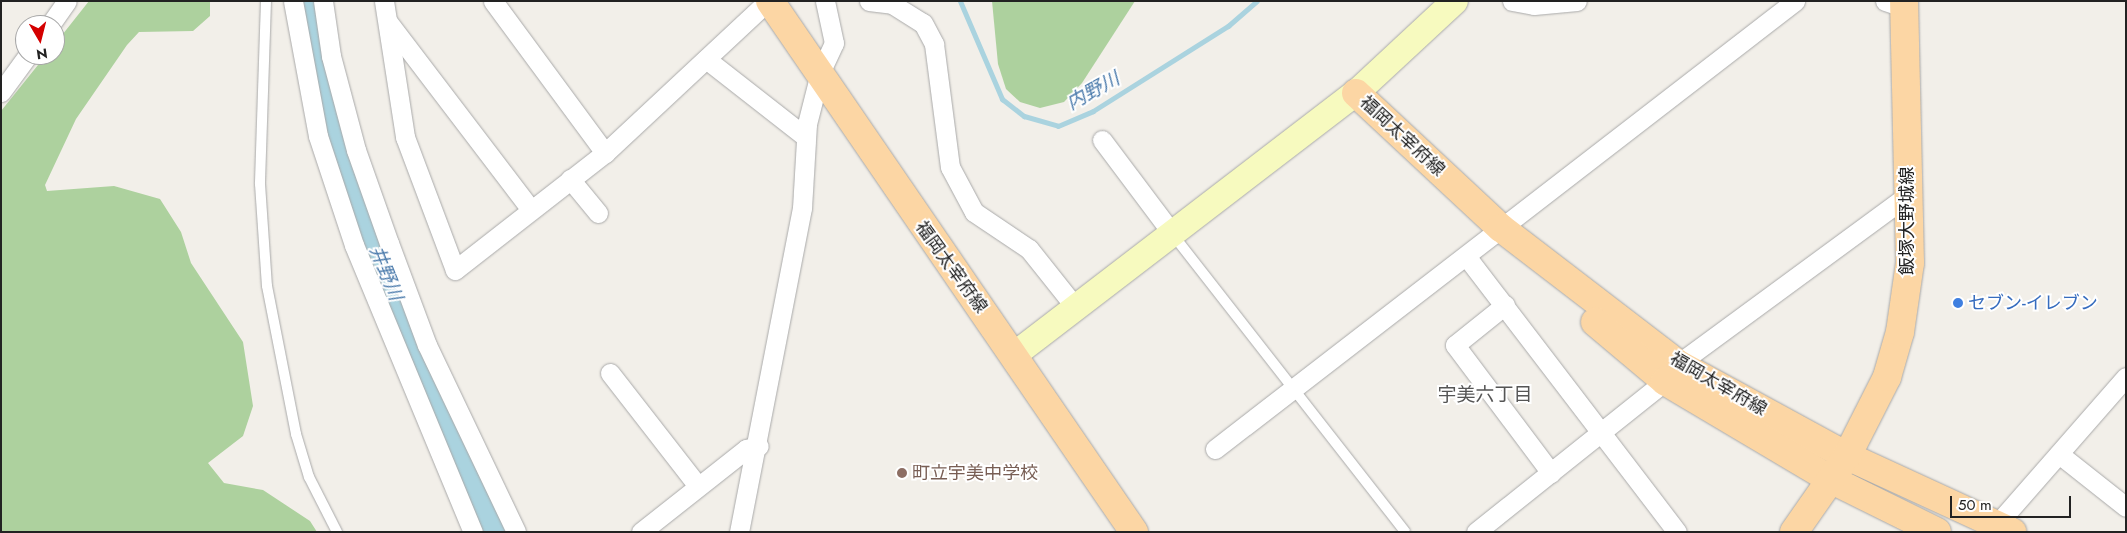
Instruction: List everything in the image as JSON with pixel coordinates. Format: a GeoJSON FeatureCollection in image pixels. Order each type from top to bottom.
{"type":"FeatureCollection","features":[{"type":"Feature","properties":{"kind":"main road","name":"福岡太宰府線"},"geometry":{"type":"LineString","coordinates":[[769,1],[820,73],[906,204],[1014,355],[1134,532]]}},
{"type":"Feature","properties":{"kind":"main road","name":"飯塚大野城線"},"geometry":{"type":"LineString","coordinates":[[1794,532],[1847,456],[1887,377],[1900,332],[1910,263],[1899,3]]}},
{"type":"Feature","properties":{"kind":"main road","name":"福岡太宰府線"},"geometry":{"type":"LineString","coordinates":[[1356,93],[1496,232],[1672,372],[1832,480],[1909,524],[1937,532]]}},
{"type":"Feature","properties":{"kind":"main road","name":"福岡太宰府線"},"geometry":{"type":"LineString","coordinates":[[1672,372],[1847,456],[2005,528]]}},
{"type":"Feature","properties":{"kind":"street"},"geometry":{"type":"LineString","coordinates":[[57,15],[67,1]]}},
{"type":"Feature","properties":{"kind":"street"},"geometry":{"type":"LineString","coordinates":[[293,1],[318,136],[354,245],[473,532]]}},
{"type":"Feature","properties":{"kind":"street"},"geometry":{"type":"LineString","coordinates":[[323,1],[331,56],[356,150],[389,243],[427,345],[516,532]]}},
{"type":"Feature","properties":{"kind":"street"},"geometry":{"type":"LineString","coordinates":[[493,1],[605,153]]}},
{"type":"Feature","properties":{"kind":"street"},"geometry":{"type":"LineString","coordinates":[[385,10],[405,137],[454,270],[605,153],[769,1]]}},
{"type":"Feature","properties":{"kind":"street"},"geometry":{"type":"LineString","coordinates":[[739,532],[759,446],[802,208],[806,136],[820,73],[834,43],[825,1]]}},
{"type":"Feature","properties":{"kind":"street"},"geometry":{"type":"LineString","coordinates":[[869,1],[892,4],[922,23],[934,44],[950,167],[974,212],[1029,249],[1076,308]]}},
{"type":"Feature","properties":{"kind":"street"},"geometry":{"type":"LineString","coordinates":[[1014,355],[1174,236],[1356,93],[1455,1]]}},
{"type":"Feature","properties":{"kind":"street"},"geometry":{"type":"LineString","coordinates":[[1512,1],[1576,1]]}},
{"type":"Feature","properties":{"kind":"street"},"geometry":{"type":"LineString","coordinates":[[1214,449],[1795,1]]}},
{"type":"Feature","properties":{"kind":"street"},"geometry":{"type":"LineString","coordinates":[[385,10],[531,210]]}},
{"type":"Feature","properties":{"kind":"street"},"geometry":{"type":"LineString","coordinates":[[706,59],[806,136]]}},
{"type":"Feature","properties":{"kind":"street"},"geometry":{"type":"LineString","coordinates":[[1,92],[21,65]]}},
{"type":"Feature","properties":{"kind":"street"},"geometry":{"type":"LineString","coordinates":[[1102,140],[1174,236]]}},
{"type":"Feature","properties":{"kind":"street"},"geometry":{"type":"LineString","coordinates":[[570,179],[598,214]]}},
{"type":"Feature","properties":{"kind":"street"},"geometry":{"type":"LineString","coordinates":[[1476,532],[1551,473],[1672,372],[1908,195]]}},
{"type":"Feature","properties":{"kind":"street"},"geometry":{"type":"LineString","coordinates":[[1466,256],[1677,532]]}},
{"type":"Feature","properties":{"kind":"street"},"geometry":{"type":"LineString","coordinates":[[1504,305],[1455,345],[1551,473]]}},
{"type":"Feature","properties":{"kind":"street"},"geometry":{"type":"LineString","coordinates":[[610,373],[698,486]]}},
{"type":"Feature","properties":{"kind":"street"},"geometry":{"type":"LineString","coordinates":[[2005,528],[2059,454],[2126,377]]}},
{"type":"Feature","properties":{"kind":"street"},"geometry":{"type":"LineString","coordinates":[[640,532],[746,449],[759,446]]}},
{"type":"Feature","properties":{"kind":"street"},"geometry":{"type":"LineString","coordinates":[[2059,454],[2126,507]]}},
{"type":"Feature","properties":{"kind":"lane"},"geometry":{"type":"LineString","coordinates":[[266,1],[260,184],[267,286],[296,434],[310,477],[337,532]]}},
{"type":"Feature","properties":{"kind":"lane"},"geometry":{"type":"LineString","coordinates":[[1174,236],[1404,532]]}},
{"type":"Feature","properties":{"kind":"green space"},"geometry":{"type":"Polygon","coordinates":[[[89,1],[210,1],[210,16],[193,31],[139,32],[127,45],[76,119],[45,185],[47,191],[114,186],[160,199],[181,232],[191,263],[243,342],[253,406],[243,436],[208,463],[224,483],[263,490],[310,521],[317,532],[1,532],[1,111],[38,65],[65,65],[65,31],[89,1]]]}},
{"type":"Feature","properties":{"kind":"green space"},"geometry":{"type":"Polygon","coordinates":[[[992,1],[1135,1],[1082,83],[1064,102],[1040,108],[1020,102],[1006,89],[998,64],[992,1]]]}},
{"type":"Feature","properties":{"kind":"waterway","name":"井野川"},"geometry":{"type":"LineString","coordinates":[[310,1],[333,140],[415,345],[499,532]]}},
{"type":"Feature","properties":{"kind":"waterway","name":"内野川"},"geometry":{"type":"LineString","coordinates":[[960,1],[1002,99],[1024,116],[1058,126],[1093,111],[1228,26],[1257,1]]}},
{"type":"Feature","properties":{"kind":"place","name":"セブン-イレブン"},"geometry":{"type":"Point","coordinates":[1958,303]}},
{"type":"Feature","properties":{"kind":"place","name":"町立宇美中学校"},"geometry":{"type":"Point","coordinates":[902,473]}},
{"type":"Feature","properties":{"kind":"district","name":"宇美六丁目"},"geometry":{"type":"Point","coordinates":[1485,395]}}]}
